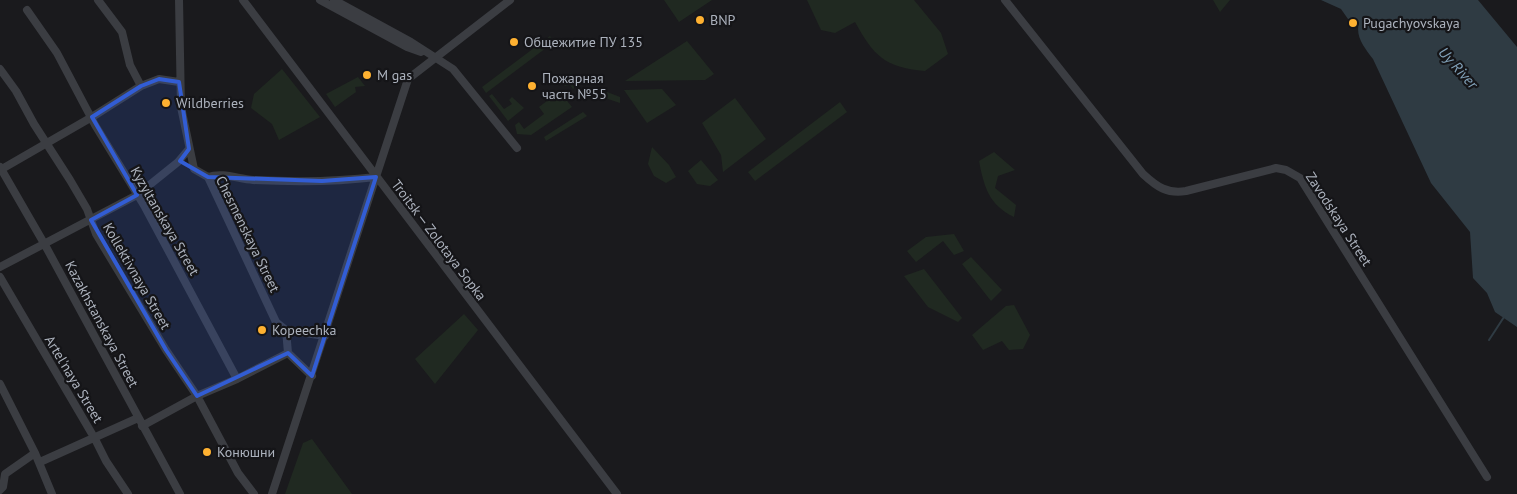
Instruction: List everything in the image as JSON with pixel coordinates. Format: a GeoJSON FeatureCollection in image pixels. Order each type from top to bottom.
{"type":"FeatureCollection","features":[{"type":"Feature","properties":{"kind":"street"},"geometry":{"type":"LineString","coordinates":[[98,0],[122,32],[130,65],[141,86]]}},
{"type":"Feature","properties":{"kind":"street"},"geometry":{"type":"LineString","coordinates":[[179,0],[179,82],[181,107],[188,130],[189,148],[194,169]]}},
{"type":"Feature","properties":{"kind":"street","name":"Troitsk — Zolotaya Sopka"},"geometry":{"type":"LineString","coordinates":[[243,0],[617,494]]}},
{"type":"Feature","properties":{"kind":"street"},"geometry":{"type":"LineString","coordinates":[[320,0],[407,47],[435,57]]}},
{"type":"Feature","properties":{"kind":"street"},"geometry":{"type":"LineString","coordinates":[[334,0],[435,57],[452,69],[517,148]]}},
{"type":"Feature","properties":{"kind":"street"},"geometry":{"type":"LineString","coordinates":[[272,494],[408,79],[510,0]]}},
{"type":"Feature","properties":{"kind":"street","name":"Zavodskaya Street"},"geometry":{"type":"LineString","coordinates":[[1005,0],[1143,174],[1157,187],[1174,193],[1186,192],[1276,168],[1286,170],[1300,178],[1486,477]]}},
{"type":"Feature","properties":{"kind":"street","name":"Kyzyltanskaya Street"},"geometry":{"type":"LineString","coordinates":[[27,10],[57,53],[237,379]]}},
{"type":"Feature","properties":{"kind":"street","name":"Kollektivnaya Street"},"geometry":{"type":"LineString","coordinates":[[2,74],[47,142],[91,220],[96,234],[166,350],[197,396],[238,473],[254,494]]}},
{"type":"Feature","properties":{"kind":"street"},"geometry":{"type":"LineString","coordinates":[[0,169],[92,117],[141,86],[160,79],[179,82]]}},
{"type":"Feature","properties":{"kind":"street"},"geometry":{"type":"LineString","coordinates":[[0,267],[46,245],[137,195],[178,162],[189,148]]}},
{"type":"Feature","properties":{"kind":"street","name":"Chesmenskaya Street"},"geometry":{"type":"LineString","coordinates":[[178,162],[208,177],[276,322],[286,330]]}},
{"type":"Feature","properties":{"kind":"street","name":"Kazakhstanskaya Street"},"geometry":{"type":"LineString","coordinates":[[0,169],[46,245],[180,494]]}},
{"type":"Feature","properties":{"kind":"street"},"geometry":{"type":"LineString","coordinates":[[208,177],[216,174],[251,180],[337,180],[376,177]]}},
{"type":"Feature","properties":{"kind":"street","name":"Artel'naya Street"},"geometry":{"type":"LineString","coordinates":[[0,277],[95,438],[106,461],[128,494]]}},
{"type":"Feature","properties":{"kind":"street"},"geometry":{"type":"LineString","coordinates":[[312,376],[288,353],[286,330],[325,336]]}},
{"type":"Feature","properties":{"kind":"street"},"geometry":{"type":"LineString","coordinates":[[142,426],[197,396],[237,379],[288,353]]}},
{"type":"Feature","properties":{"kind":"street"},"geometry":{"type":"LineString","coordinates":[[0,384],[36,453],[52,494]]}},
{"type":"Feature","properties":{"kind":"street"},"geometry":{"type":"LineString","coordinates":[[40,462],[138,418]]}},
{"type":"Feature","properties":{"kind":"street"},"geometry":{"type":"LineString","coordinates":[[0,490],[3,487],[5,474],[36,453]]}},
{"type":"Feature","properties":{"kind":"highlighted area"},"geometry":{"type":"Polygon","coordinates":[[[159,79],[179,82],[189,149],[180,161],[208,177],[322,181],[376,177],[312,376],[288,353],[197,396],[166,350],[91,220],[137,195],[92,117],[141,86],[159,79]]]}},
{"type":"Feature","properties":{"kind":"shaded area"},"geometry":{"type":"Polygon","coordinates":[[[664,0],[712,0],[679,22],[664,0]]]}},
{"type":"Feature","properties":{"kind":"shaded area"},"geometry":{"type":"Polygon","coordinates":[[[807,0],[914,0],[941,33],[948,54],[925,71],[890,63],[882,58],[868,43],[855,22],[835,33],[821,30],[807,0]]]}},
{"type":"Feature","properties":{"kind":"shaded area"},"geometry":{"type":"Polygon","coordinates":[[[1213,0],[1230,0],[1220,12],[1213,0]]]}},
{"type":"Feature","properties":{"kind":"shaded area"},"geometry":{"type":"Polygon","coordinates":[[[550,36],[554,42],[486,93],[482,87],[550,36]]]}},
{"type":"Feature","properties":{"kind":"shaded area"},"geometry":{"type":"Polygon","coordinates":[[[687,41],[714,74],[705,80],[625,81],[687,41]]]}},
{"type":"Feature","properties":{"kind":"shaded area"},"geometry":{"type":"Polygon","coordinates":[[[282,69],[320,117],[279,140],[272,124],[251,108],[254,94],[282,69]]]}},
{"type":"Feature","properties":{"kind":"shaded area"},"geometry":{"type":"Polygon","coordinates":[[[571,73],[579,84],[573,89],[570,85],[565,86],[560,81],[571,73]]]}},
{"type":"Feature","properties":{"kind":"shaded area"},"geometry":{"type":"Polygon","coordinates":[[[358,77],[365,86],[355,87],[356,92],[335,107],[326,94],[358,77]]]}},
{"type":"Feature","properties":{"kind":"shaded area"},"geometry":{"type":"Polygon","coordinates":[[[662,89],[676,105],[647,123],[624,90],[662,89]]]}},
{"type":"Feature","properties":{"kind":"shaded area"},"geometry":{"type":"Polygon","coordinates":[[[607,92],[620,97],[620,103],[602,97],[607,92]]]}},
{"type":"Feature","properties":{"kind":"shaded area"},"geometry":{"type":"Polygon","coordinates":[[[492,94],[504,109],[512,104],[509,100],[512,97],[524,108],[508,121],[489,96],[492,94]]]}},
{"type":"Feature","properties":{"kind":"shaded area"},"geometry":{"type":"Polygon","coordinates":[[[556,94],[563,96],[572,107],[531,135],[517,134],[515,125],[519,122],[524,129],[544,114],[539,107],[556,94]]]}},
{"type":"Feature","properties":{"kind":"shaded area"},"geometry":{"type":"Polygon","coordinates":[[[735,98],[766,139],[723,172],[721,155],[702,123],[735,98]]]}},
{"type":"Feature","properties":{"kind":"shaded area"},"geometry":{"type":"Polygon","coordinates":[[[840,102],[847,112],[755,181],[748,172],[840,102]]]}},
{"type":"Feature","properties":{"kind":"shaded area"},"geometry":{"type":"Polygon","coordinates":[[[583,112],[587,116],[546,141],[544,137],[583,112]]]}},
{"type":"Feature","properties":{"kind":"shaded area"},"geometry":{"type":"Polygon","coordinates":[[[652,147],[669,165],[676,177],[666,183],[654,176],[648,164],[652,147]]]}},
{"type":"Feature","properties":{"kind":"shaded area"},"geometry":{"type":"Polygon","coordinates":[[[994,152],[1015,170],[998,176],[995,188],[1016,205],[1014,217],[993,201],[983,179],[979,161],[994,152]]]}},
{"type":"Feature","properties":{"kind":"shaded area"},"geometry":{"type":"Polygon","coordinates":[[[701,160],[718,180],[710,186],[697,184],[688,171],[701,160]]]}},
{"type":"Feature","properties":{"kind":"shaded area"},"geometry":{"type":"Polygon","coordinates":[[[954,234],[964,251],[954,255],[943,241],[916,262],[907,251],[926,237],[954,234]]]}},
{"type":"Feature","properties":{"kind":"shaded area"},"geometry":{"type":"Polygon","coordinates":[[[971,257],[1002,290],[991,301],[962,264],[971,257]]]}},
{"type":"Feature","properties":{"kind":"shaded area"},"geometry":{"type":"Polygon","coordinates":[[[924,269],[962,318],[958,322],[928,307],[904,276],[924,269]]]}},
{"type":"Feature","properties":{"kind":"shaded area"},"geometry":{"type":"Polygon","coordinates":[[[1014,305],[1030,335],[1023,349],[1009,350],[1002,341],[983,350],[972,335],[1006,306],[1014,305]]]}},
{"type":"Feature","properties":{"kind":"shaded area"},"geometry":{"type":"Polygon","coordinates":[[[464,314],[478,330],[435,384],[415,359],[464,314]]]}},
{"type":"Feature","properties":{"kind":"shaded area"},"geometry":{"type":"Polygon","coordinates":[[[312,439],[352,494],[285,494],[303,443],[312,439]]]}},
{"type":"Feature","properties":{"kind":"water","name":"Uy River"},"geometry":{"type":"Polygon","coordinates":[[[1321,0],[1478,0],[1517,47],[1517,327],[1495,312],[1487,293],[1473,278],[1470,232],[1431,183],[1373,59],[1360,38],[1358,33],[1359,23],[1348,19],[1341,9],[1321,0]]]}},
{"type":"Feature","properties":{"kind":"waterway"},"geometry":{"type":"LineString","coordinates":[[1489,340],[1504,317]]}},
{"type":"Feature","properties":{"kind":"place","name":"BNP"},"geometry":{"type":"Point","coordinates":[700,20]}},
{"type":"Feature","properties":{"kind":"place","name":"Pugachyovskaya"},"geometry":{"type":"Point","coordinates":[1353,23]}},
{"type":"Feature","properties":{"kind":"place","name":"Общежитие ПУ 135"},"geometry":{"type":"Point","coordinates":[514,42]}},
{"type":"Feature","properties":{"kind":"place","name":"M gas"},"geometry":{"type":"Point","coordinates":[367,75]}},
{"type":"Feature","properties":{"kind":"place","name":"Пожарная часть №55"},"geometry":{"type":"Point","coordinates":[532,86]}},
{"type":"Feature","properties":{"kind":"place","name":"Wildberries"},"geometry":{"type":"Point","coordinates":[166,103]}},
{"type":"Feature","properties":{"kind":"place","name":"Kopeechka"},"geometry":{"type":"Point","coordinates":[262,330]}},
{"type":"Feature","properties":{"kind":"place","name":"Конюшни"},"geometry":{"type":"Point","coordinates":[207,452]}}]}
